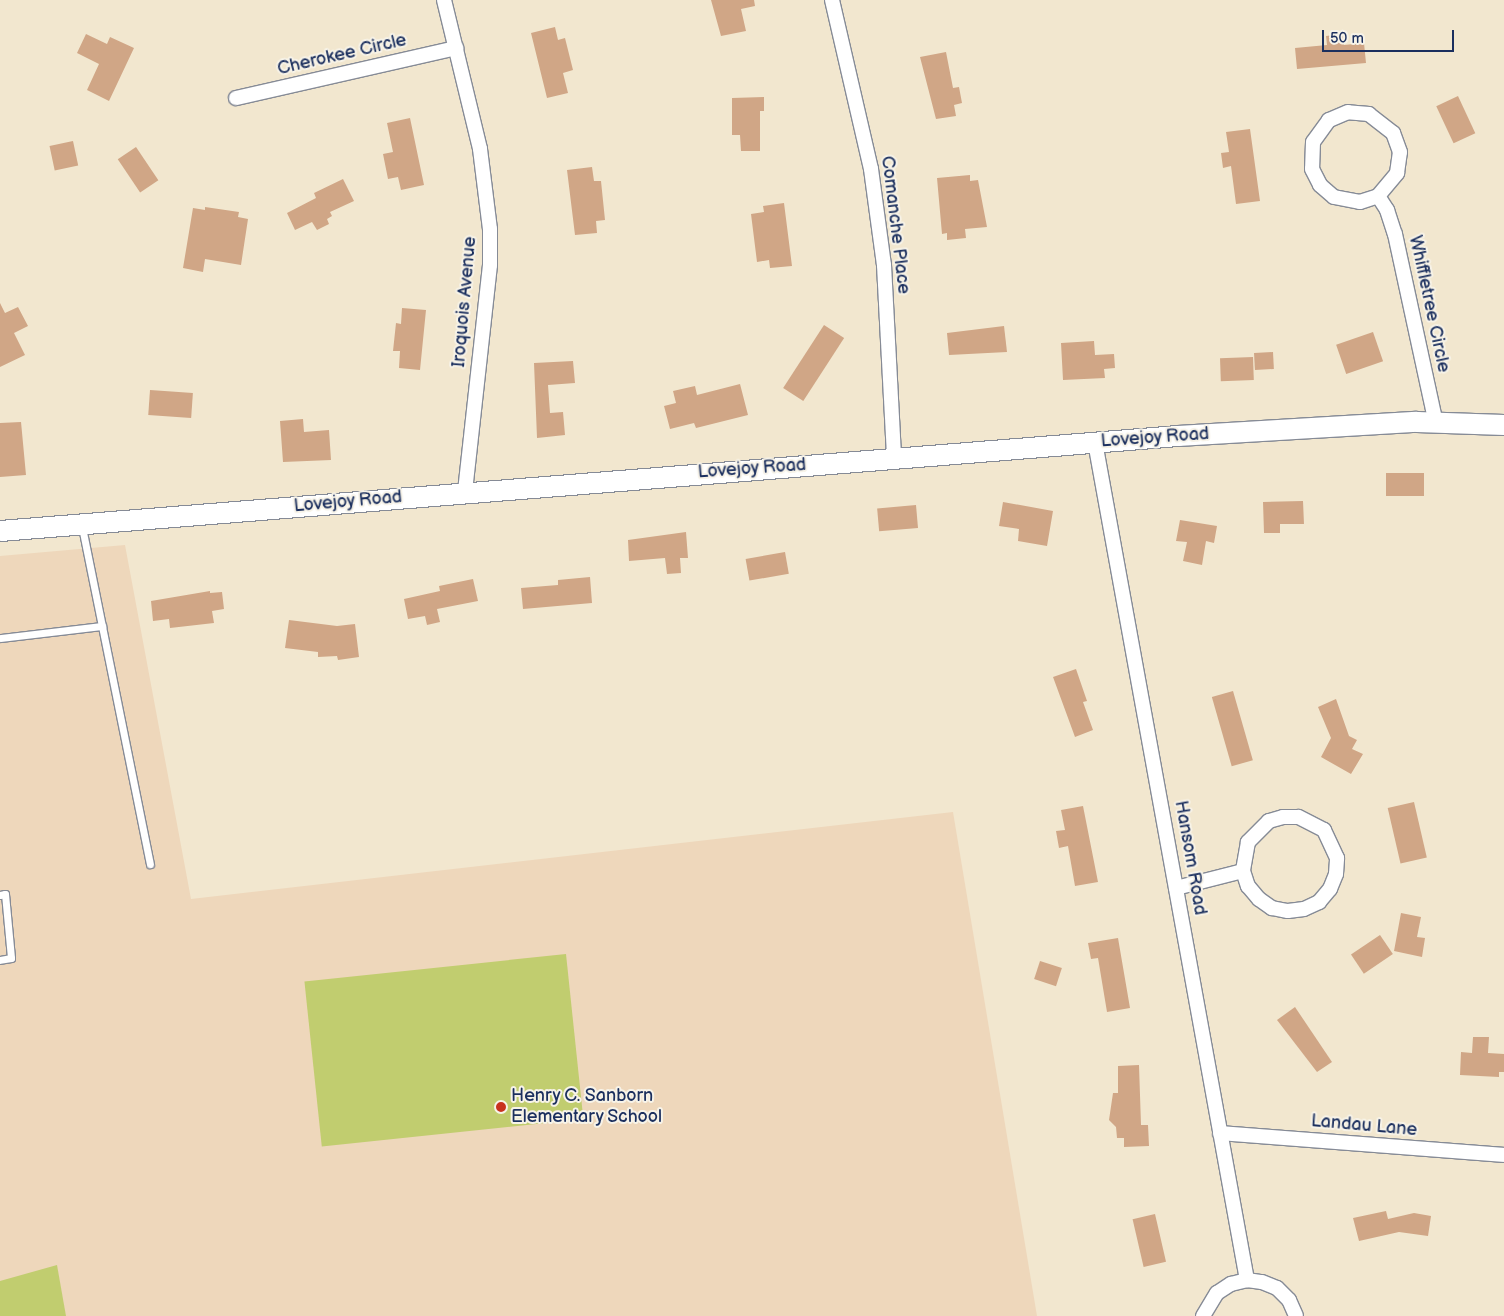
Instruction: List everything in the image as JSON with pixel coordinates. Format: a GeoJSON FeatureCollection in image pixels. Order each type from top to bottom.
{"type":"FeatureCollection","features":[{"type":"Feature","properties":{"kind":"main road","name":"Lovejoy Road"},"geometry":{"type":"LineString","coordinates":[[0,531],[1095,442],[1436,423],[1504,425]]}},
{"type":"Feature","properties":{"kind":"street","name":"Iroquois Avenue"},"geometry":{"type":"LineString","coordinates":[[444,0],[480,149],[490,229],[490,265],[465,492]]}},
{"type":"Feature","properties":{"kind":"street","name":"Comanche Place"},"geometry":{"type":"LineString","coordinates":[[832,0],[871,169],[884,265],[894,458]]}},
{"type":"Feature","properties":{"kind":"street","name":"Cherokee Circle"},"geometry":{"type":"LineString","coordinates":[[236,98],[456,48]]}},
{"type":"Feature","properties":{"kind":"street"},"geometry":{"type":"LineString","coordinates":[[1348,112],[1369,114],[1393,133],[1400,152],[1397,173],[1378,196],[1351,202],[1334,197],[1320,185],[1312,169],[1310,151],[1317,134],[1329,120],[1348,112]]}},
{"type":"Feature","properties":{"kind":"street","name":"Whiffletree Circle"},"geometry":{"type":"LineString","coordinates":[[1378,196],[1395,234],[1436,423]]}},
{"type":"Feature","properties":{"kind":"street","name":"Hansom Road"},"geometry":{"type":"LineString","coordinates":[[1095,442],[1247,1280]]}},
{"type":"Feature","properties":{"kind":"street"},"geometry":{"type":"LineString","coordinates":[[1283,817],[1305,819],[1324,830],[1337,858],[1336,874],[1330,889],[1319,902],[1304,909],[1288,911],[1272,908],[1258,899],[1248,886],[1243,871],[1248,842],[1263,826],[1283,817]]}},
{"type":"Feature","properties":{"kind":"street"},"geometry":{"type":"LineString","coordinates":[[1176,888],[1243,871]]}},
{"type":"Feature","properties":{"kind":"street","name":"Landau Lane"},"geometry":{"type":"LineString","coordinates":[[1220,1133],[1504,1154]]}},
{"type":"Feature","properties":{"kind":"street"},"geometry":{"type":"LineString","coordinates":[[1203,1316],[1218,1292],[1231,1284],[1247,1280],[1262,1282],[1277,1288],[1288,1300],[1296,1316]]}},
{"type":"Feature","properties":{"kind":"lane"},"geometry":{"type":"LineString","coordinates":[[81,524],[150,864]]}},
{"type":"Feature","properties":{"kind":"lane"},"geometry":{"type":"LineString","coordinates":[[0,638],[102,626]]}},
{"type":"Feature","properties":{"kind":"lane"},"geometry":{"type":"LineString","coordinates":[[0,895],[5,894],[11,958],[0,960]]}},
{"type":"Feature","properties":{"kind":"shaded area","name":"Henry C. Sanborn Elementary School"},"geometry":{"type":"Polygon","coordinates":[[[125,545],[191,899],[953,812],[1037,1316],[0,1316],[0,556],[125,545]]]}},
{"type":"Feature","properties":{"kind":"green space"},"geometry":{"type":"Polygon","coordinates":[[[566,954],[583,1119],[322,1147],[304,981],[566,954]]]}},
{"type":"Feature","properties":{"kind":"green space"},"geometry":{"type":"Polygon","coordinates":[[[57,1265],[66,1316],[0,1316],[0,1281],[57,1265]]]}},
{"type":"Feature","properties":{"kind":"building"},"geometry":{"type":"Polygon","coordinates":[[[711,0],[754,0],[755,6],[741,9],[746,31],[721,36],[711,0]]]}},
{"type":"Feature","properties":{"kind":"building"},"geometry":{"type":"Polygon","coordinates":[[[555,27],[558,40],[565,38],[573,70],[563,73],[568,93],[547,98],[531,33],[555,27]]]}},
{"type":"Feature","properties":{"kind":"building"},"geometry":{"type":"Polygon","coordinates":[[[86,34],[107,44],[110,37],[134,48],[109,101],[87,90],[99,64],[77,53],[86,34]]]}},
{"type":"Feature","properties":{"kind":"building"},"geometry":{"type":"Polygon","coordinates":[[[1343,34],[1344,45],[1364,43],[1366,63],[1297,69],[1295,48],[1327,45],[1326,36],[1343,34]]]}},
{"type":"Feature","properties":{"kind":"building"},"geometry":{"type":"Polygon","coordinates":[[[946,52],[953,88],[959,87],[962,103],[954,105],[956,116],[936,119],[920,57],[946,52]]]}},
{"type":"Feature","properties":{"kind":"building"},"geometry":{"type":"Polygon","coordinates":[[[1458,96],[1475,133],[1454,143],[1436,106],[1458,96]]]}},
{"type":"Feature","properties":{"kind":"building"},"geometry":{"type":"Polygon","coordinates":[[[764,97],[764,111],[760,111],[760,151],[741,151],[740,135],[732,135],[732,98],[764,97]]]}},
{"type":"Feature","properties":{"kind":"building"},"geometry":{"type":"Polygon","coordinates":[[[410,118],[424,185],[401,190],[398,177],[388,179],[383,154],[393,152],[387,123],[410,118]]]}},
{"type":"Feature","properties":{"kind":"building"},"geometry":{"type":"Polygon","coordinates":[[[1250,129],[1260,201],[1236,204],[1231,166],[1223,168],[1221,153],[1229,152],[1226,132],[1250,129]]]}},
{"type":"Feature","properties":{"kind":"building"},"geometry":{"type":"Polygon","coordinates":[[[73,141],[78,165],[55,170],[50,146],[73,141]]]}},
{"type":"Feature","properties":{"kind":"building"},"geometry":{"type":"Polygon","coordinates":[[[136,147],[158,180],[140,192],[118,159],[136,147]]]}},
{"type":"Feature","properties":{"kind":"building"},"geometry":{"type":"Polygon","coordinates":[[[592,167],[594,181],[601,181],[605,220],[596,221],[597,233],[575,235],[567,170],[592,167]]]}},
{"type":"Feature","properties":{"kind":"building"},"geometry":{"type":"Polygon","coordinates":[[[970,175],[970,181],[978,180],[987,227],[965,229],[966,238],[947,240],[947,233],[942,234],[937,178],[970,175]]]}},
{"type":"Feature","properties":{"kind":"building"},"geometry":{"type":"Polygon","coordinates":[[[343,179],[354,201],[330,212],[332,216],[327,219],[329,224],[317,230],[312,222],[295,230],[287,213],[316,198],[314,193],[343,179]]]}},
{"type":"Feature","properties":{"kind":"building"},"geometry":{"type":"Polygon","coordinates":[[[784,203],[792,266],[770,268],[769,260],[757,262],[751,214],[764,212],[763,206],[784,203]]]}},
{"type":"Feature","properties":{"kind":"building"},"geometry":{"type":"Polygon","coordinates":[[[205,207],[239,212],[238,217],[248,219],[241,265],[205,259],[203,272],[183,268],[193,208],[205,210],[205,207]]]}},
{"type":"Feature","properties":{"kind":"building"},"geometry":{"type":"Polygon","coordinates":[[[0,303],[5,313],[18,307],[28,326],[14,333],[25,355],[0,367],[0,303]]]}},
{"type":"Feature","properties":{"kind":"building"},"geometry":{"type":"Polygon","coordinates":[[[402,308],[426,310],[420,370],[399,368],[400,351],[393,351],[396,323],[401,324],[402,308]]]}},
{"type":"Feature","properties":{"kind":"building"},"geometry":{"type":"Polygon","coordinates":[[[824,325],[844,338],[803,401],[783,388],[824,325]]]}},
{"type":"Feature","properties":{"kind":"building"},"geometry":{"type":"Polygon","coordinates":[[[1004,326],[1007,352],[949,355],[947,333],[1004,326]]]}},
{"type":"Feature","properties":{"kind":"building"},"geometry":{"type":"Polygon","coordinates":[[[1373,332],[1383,361],[1346,374],[1336,345],[1373,332]]]}},
{"type":"Feature","properties":{"kind":"building"},"geometry":{"type":"Polygon","coordinates":[[[1094,341],[1095,355],[1114,354],[1115,368],[1104,369],[1105,378],[1063,380],[1061,343],[1094,341]]]}},
{"type":"Feature","properties":{"kind":"building"},"geometry":{"type":"Polygon","coordinates":[[[1273,352],[1274,369],[1255,370],[1254,353],[1273,352]]]}},
{"type":"Feature","properties":{"kind":"building"},"geometry":{"type":"Polygon","coordinates":[[[1253,357],[1254,380],[1221,381],[1220,358],[1253,357]]]}},
{"type":"Feature","properties":{"kind":"building"},"geometry":{"type":"Polygon","coordinates":[[[573,361],[575,383],[548,385],[550,413],[563,412],[565,435],[537,438],[534,363],[573,361]]]}},
{"type":"Feature","properties":{"kind":"building"},"geometry":{"type":"Polygon","coordinates":[[[740,384],[748,415],[696,428],[694,423],[670,429],[664,406],[676,403],[673,391],[695,386],[697,395],[740,384]]]}},
{"type":"Feature","properties":{"kind":"building"},"geometry":{"type":"Polygon","coordinates":[[[150,390],[193,393],[191,418],[148,415],[150,390]]]}},
{"type":"Feature","properties":{"kind":"building"},"geometry":{"type":"Polygon","coordinates":[[[303,419],[304,432],[329,430],[331,460],[283,462],[280,421],[303,419]]]}},
{"type":"Feature","properties":{"kind":"building"},"geometry":{"type":"Polygon","coordinates":[[[21,422],[26,475],[0,477],[0,423],[21,422]]]}},
{"type":"Feature","properties":{"kind":"building"},"geometry":{"type":"Polygon","coordinates":[[[1386,473],[1424,473],[1424,496],[1386,496],[1386,473]]]}},
{"type":"Feature","properties":{"kind":"building"},"geometry":{"type":"Polygon","coordinates":[[[1303,501],[1304,524],[1280,524],[1280,533],[1264,533],[1263,502],[1303,501]]]}},
{"type":"Feature","properties":{"kind":"building"},"geometry":{"type":"Polygon","coordinates":[[[1003,502],[1053,511],[1047,546],[1018,541],[1019,529],[999,526],[1003,502]]]}},
{"type":"Feature","properties":{"kind":"building"},"geometry":{"type":"Polygon","coordinates":[[[916,505],[918,528],[879,531],[877,508],[916,505]]]}},
{"type":"Feature","properties":{"kind":"building"},"geometry":{"type":"Polygon","coordinates":[[[1180,520],[1217,526],[1214,543],[1206,541],[1202,565],[1183,561],[1187,542],[1176,541],[1180,520]]]}},
{"type":"Feature","properties":{"kind":"building"},"geometry":{"type":"Polygon","coordinates":[[[686,532],[688,558],[680,558],[681,573],[667,574],[665,558],[629,561],[628,540],[686,532]]]}},
{"type":"Feature","properties":{"kind":"building"},"geometry":{"type":"Polygon","coordinates":[[[785,552],[789,574],[749,581],[746,559],[785,552]]]}},
{"type":"Feature","properties":{"kind":"building"},"geometry":{"type":"Polygon","coordinates":[[[590,577],[592,603],[523,609],[521,588],[558,585],[558,580],[590,577]]]}},
{"type":"Feature","properties":{"kind":"building"},"geometry":{"type":"Polygon","coordinates":[[[473,579],[478,601],[437,609],[440,622],[427,625],[425,616],[408,619],[404,599],[440,591],[439,586],[473,579]]]}},
{"type":"Feature","properties":{"kind":"building"},"geometry":{"type":"Polygon","coordinates":[[[210,591],[210,593],[222,592],[224,609],[212,611],[214,623],[170,628],[169,619],[153,621],[151,601],[210,591]]]}},
{"type":"Feature","properties":{"kind":"building"},"geometry":{"type":"Polygon","coordinates":[[[289,620],[337,626],[355,624],[359,657],[338,660],[337,656],[318,657],[318,652],[285,648],[289,620]]]}},
{"type":"Feature","properties":{"kind":"building"},"geometry":{"type":"Polygon","coordinates":[[[1076,669],[1087,701],[1083,702],[1093,730],[1075,737],[1053,677],[1076,669]]]}},
{"type":"Feature","properties":{"kind":"building"},"geometry":{"type":"Polygon","coordinates":[[[1233,691],[1253,760],[1232,766],[1212,697],[1233,691]]]}},
{"type":"Feature","properties":{"kind":"building"},"geometry":{"type":"Polygon","coordinates":[[[1336,699],[1349,736],[1357,740],[1352,749],[1363,754],[1351,774],[1321,757],[1331,738],[1318,707],[1336,699]]]}},
{"type":"Feature","properties":{"kind":"building"},"geometry":{"type":"Polygon","coordinates":[[[1414,802],[1427,858],[1401,864],[1388,808],[1414,802]]]}},
{"type":"Feature","properties":{"kind":"building"},"geometry":{"type":"Polygon","coordinates":[[[1083,806],[1098,882],[1075,886],[1068,846],[1059,848],[1056,831],[1065,830],[1061,810],[1083,806]]]}},
{"type":"Feature","properties":{"kind":"building"},"geometry":{"type":"Polygon","coordinates":[[[1401,913],[1421,917],[1417,937],[1425,938],[1422,957],[1394,951],[1401,913]]]}},
{"type":"Feature","properties":{"kind":"building"},"geometry":{"type":"Polygon","coordinates":[[[1380,935],[1393,954],[1364,974],[1351,955],[1380,935]]]}},
{"type":"Feature","properties":{"kind":"building"},"geometry":{"type":"Polygon","coordinates":[[[1118,938],[1130,1008],[1107,1012],[1098,958],[1091,959],[1088,943],[1118,938]]]}},
{"type":"Feature","properties":{"kind":"building"},"geometry":{"type":"Polygon","coordinates":[[[1040,961],[1062,968],[1056,986],[1034,979],[1040,961]]]}},
{"type":"Feature","properties":{"kind":"building"},"geometry":{"type":"Polygon","coordinates":[[[1295,1007],[1332,1062],[1317,1072],[1277,1020],[1295,1007]]]}},
{"type":"Feature","properties":{"kind":"building"},"geometry":{"type":"Polygon","coordinates":[[[1473,1037],[1489,1037],[1488,1053],[1504,1054],[1504,1072],[1499,1072],[1499,1077],[1460,1075],[1461,1052],[1472,1053],[1473,1037]]]}},
{"type":"Feature","properties":{"kind":"building"},"geometry":{"type":"Polygon","coordinates":[[[1139,1065],[1141,1125],[1148,1125],[1149,1146],[1124,1147],[1124,1138],[1117,1138],[1116,1127],[1109,1120],[1113,1093],[1118,1093],[1118,1066],[1139,1065]]]}},
{"type":"Feature","properties":{"kind":"building"},"geometry":{"type":"Polygon","coordinates":[[[1386,1211],[1388,1219],[1414,1213],[1431,1216],[1428,1236],[1399,1232],[1359,1241],[1353,1218],[1386,1211]]]}},
{"type":"Feature","properties":{"kind":"building"},"geometry":{"type":"Polygon","coordinates":[[[1155,1214],[1166,1262],[1144,1267],[1133,1219],[1155,1214]]]}},
{"type":"Feature","properties":{"kind":"place","name":"Henry C. Sanborn Elementary School"},"geometry":{"type":"Point","coordinates":[501,1107]}}]}
